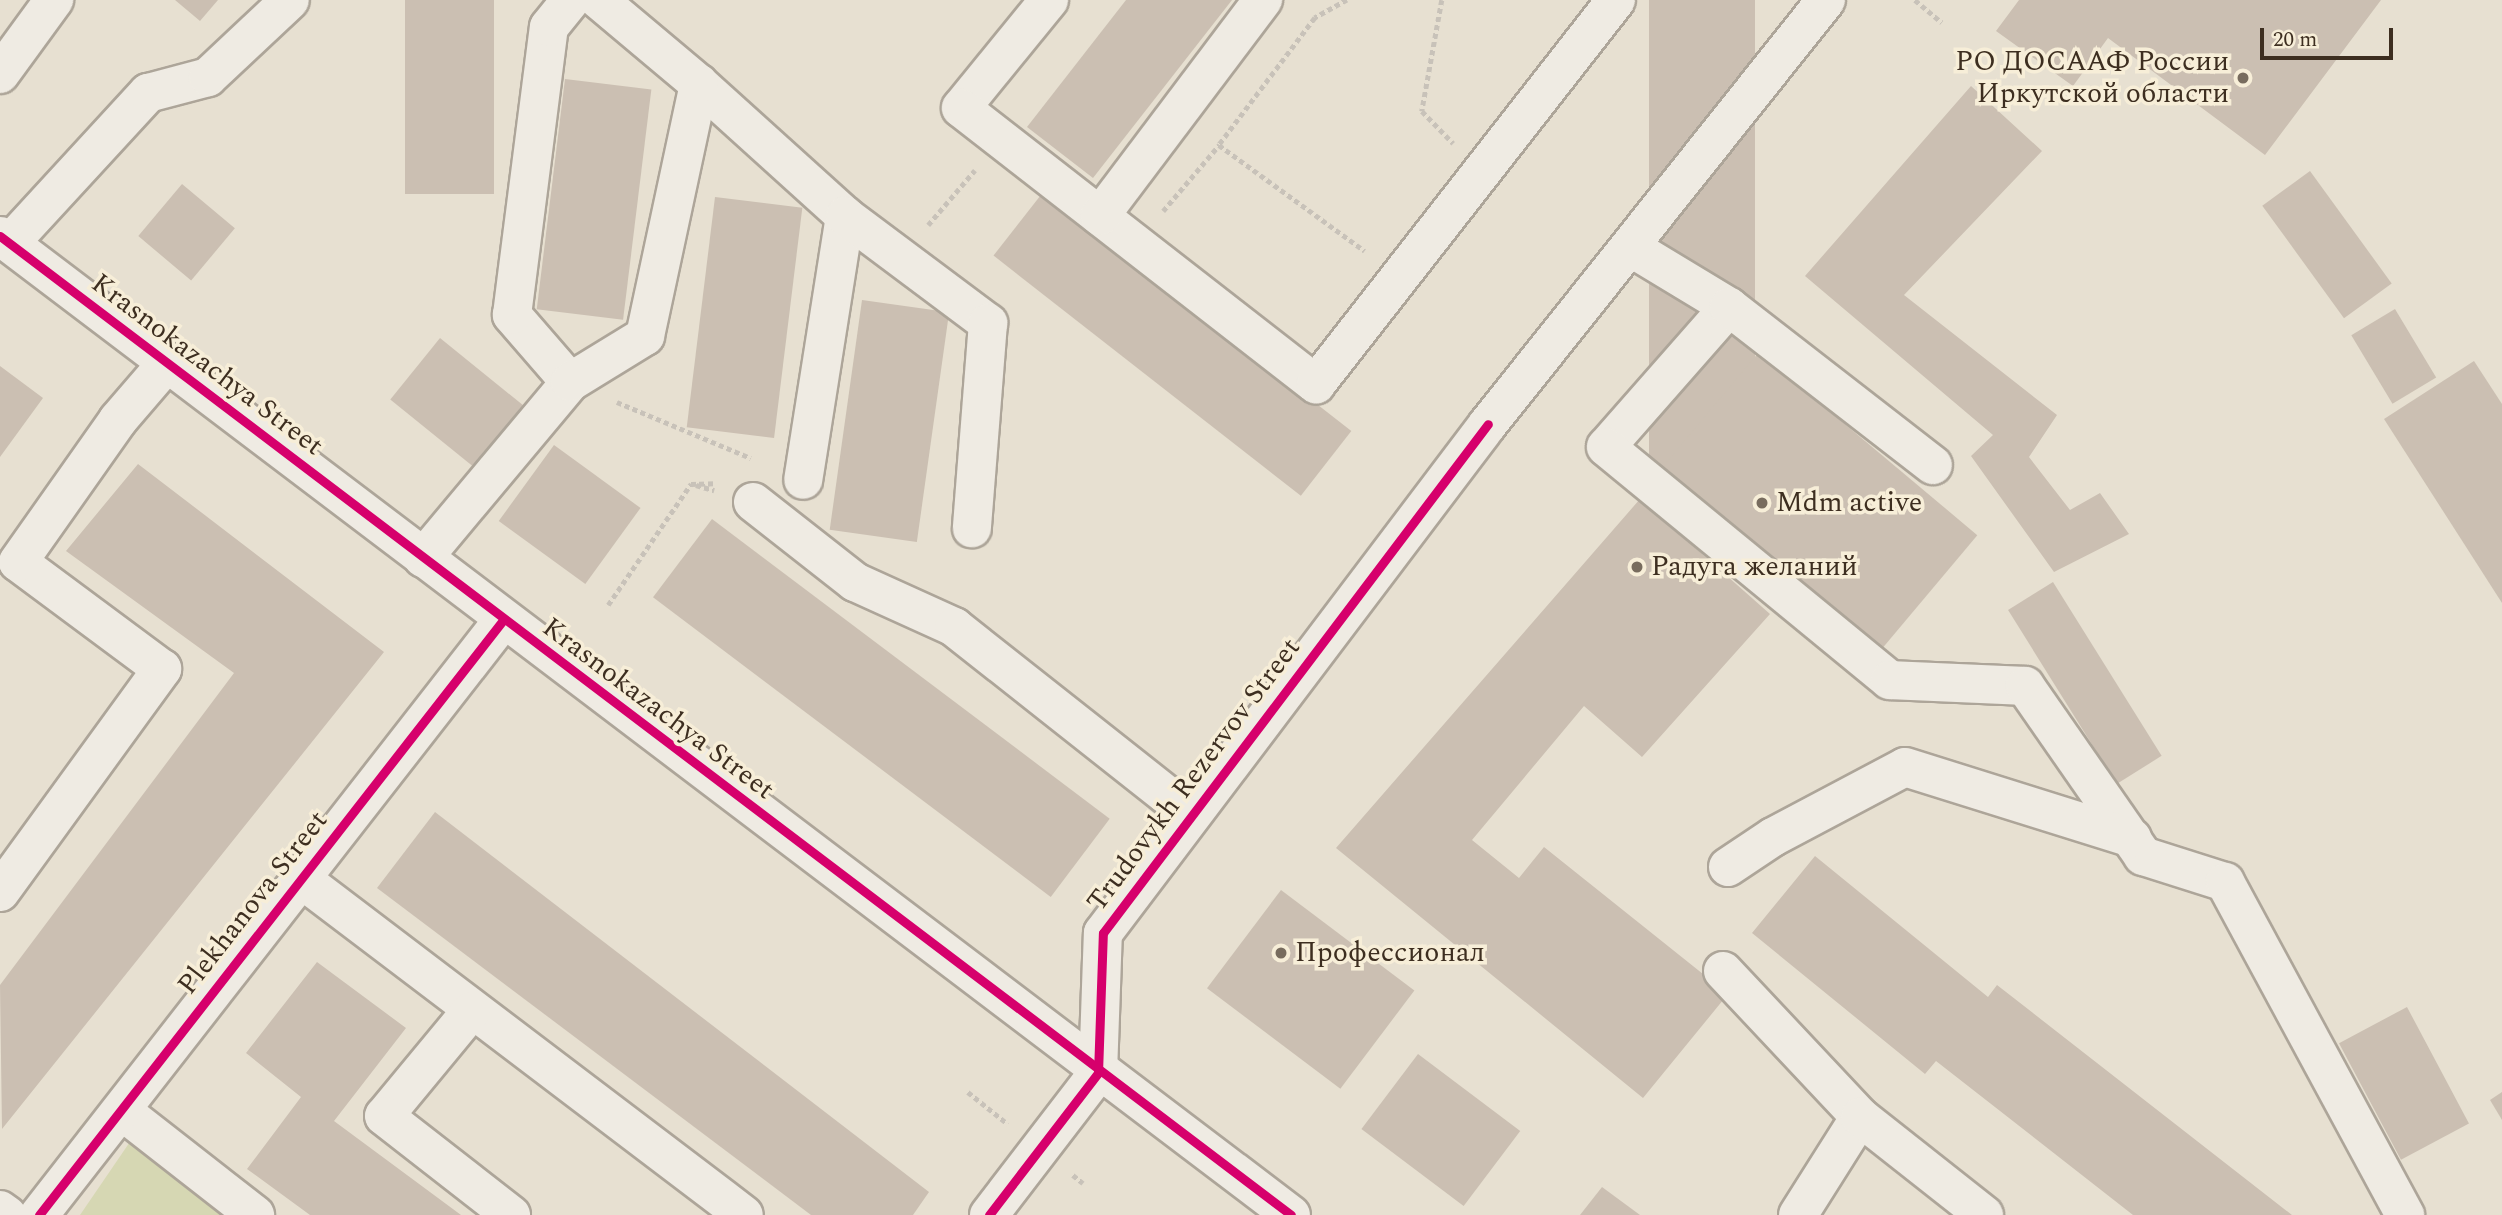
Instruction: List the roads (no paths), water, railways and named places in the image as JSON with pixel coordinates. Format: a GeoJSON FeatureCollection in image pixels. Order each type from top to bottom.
{"type":"FeatureCollection","features":[{"type":"Feature","properties":{"kind":"street"},"geometry":{"type":"LineString","coordinates":[[0,74],[54,0]]}},
{"type":"Feature","properties":{"kind":"street"},"geometry":{"type":"LineString","coordinates":[[5,240],[148,93],[208,77],[290,0]]}},
{"type":"Feature","properties":{"kind":"street"},"geometry":{"type":"LineString","coordinates":[[570,382],[512,314],[549,27],[571,0]]}},
{"type":"Feature","properties":{"kind":"street"},"geometry":{"type":"LineString","coordinates":[[599,0],[699,85],[845,216],[988,323],[972,527]]}},
{"type":"Feature","properties":{"kind":"street"},"geometry":{"type":"LineString","coordinates":[[1049,0],[961,108],[1316,384],[1616,0]]}},
{"type":"Feature","properties":{"kind":"street"},"geometry":{"type":"LineString","coordinates":[[1100,216],[1263,0]]}},
{"type":"Feature","properties":{"kind":"street","name":"Trudovykh Rezervov Street"},"geometry":{"type":"LineString","coordinates":[[1098,1073],[1103,933],[1488,424],[1826,0]]}},
{"type":"Feature","properties":{"kind":"street"},"geometry":{"type":"LineString","coordinates":[[424,558],[570,382],[645,336],[699,85]]}},
{"type":"Feature","properties":{"kind":"street"},"geometry":{"type":"LineString","coordinates":[[803,480],[845,216]]}},
{"type":"Feature","properties":{"kind":"street","name":"Krasnokazachya Street"},"geometry":{"type":"LineString","coordinates":[[5,240],[1098,1073],[1291,1215]]}},
{"type":"Feature","properties":{"kind":"street"},"geometry":{"type":"LineString","coordinates":[[1630,247],[1729,307],[1933,465]]}},
{"type":"Feature","properties":{"kind":"street"},"geometry":{"type":"LineString","coordinates":[[1729,307],[1606,447],[1890,680],[2025,686],[2143,856],[2225,882],[2405,1215]]}},
{"type":"Feature","properties":{"kind":"street"},"geometry":{"type":"LineString","coordinates":[[0,892],[162,669],[9,560],[118,420],[167,363]]}},
{"type":"Feature","properties":{"kind":"street"},"geometry":{"type":"LineString","coordinates":[[741,492],[855,582],[954,627],[1192,816]]}},
{"type":"Feature","properties":{"kind":"street","name":"Plekhanova Street"},"geometry":{"type":"LineString","coordinates":[[39,1215],[503,620]]}},
{"type":"Feature","properties":{"kind":"street"},"geometry":{"type":"LineString","coordinates":[[1728,867],[1773,837],[1905,767],[2132,838]]}},
{"type":"Feature","properties":{"kind":"street"},"geometry":{"type":"LineString","coordinates":[[300,878],[471,1011],[744,1215]]}},
{"type":"Feature","properties":{"kind":"street"},"geometry":{"type":"LineString","coordinates":[[1723,971],[1860,1117],[1984,1215]]}},
{"type":"Feature","properties":{"kind":"street"},"geometry":{"type":"LineString","coordinates":[[471,1011],[384,1116],[511,1215]]}},
{"type":"Feature","properties":{"kind":"street"},"geometry":{"type":"LineString","coordinates":[[989,1215],[1098,1073]]}},
{"type":"Feature","properties":{"kind":"street"},"geometry":{"type":"LineString","coordinates":[[122,1111],[256,1215]]}},
{"type":"Feature","properties":{"kind":"street"},"geometry":{"type":"LineString","coordinates":[[1798,1215],[1860,1117]]}},
{"type":"Feature","properties":{"kind":"street"},"geometry":{"type":"LineString","coordinates":[[0,1210],[7,1215]]}},
{"type":"Feature","properties":{"kind":"place","name":"РО ДОСААФ России Иркутской области"},"geometry":{"type":"Point","coordinates":[2243,78]}},
{"type":"Feature","properties":{"kind":"place","name":"Mdm active"},"geometry":{"type":"Point","coordinates":[1762,503]}},
{"type":"Feature","properties":{"kind":"place","name":"Радуга желаний"},"geometry":{"type":"Point","coordinates":[1637,567]}},
{"type":"Feature","properties":{"kind":"place","name":"Профессионал"},"geometry":{"type":"Point","coordinates":[1281,953]}}]}
